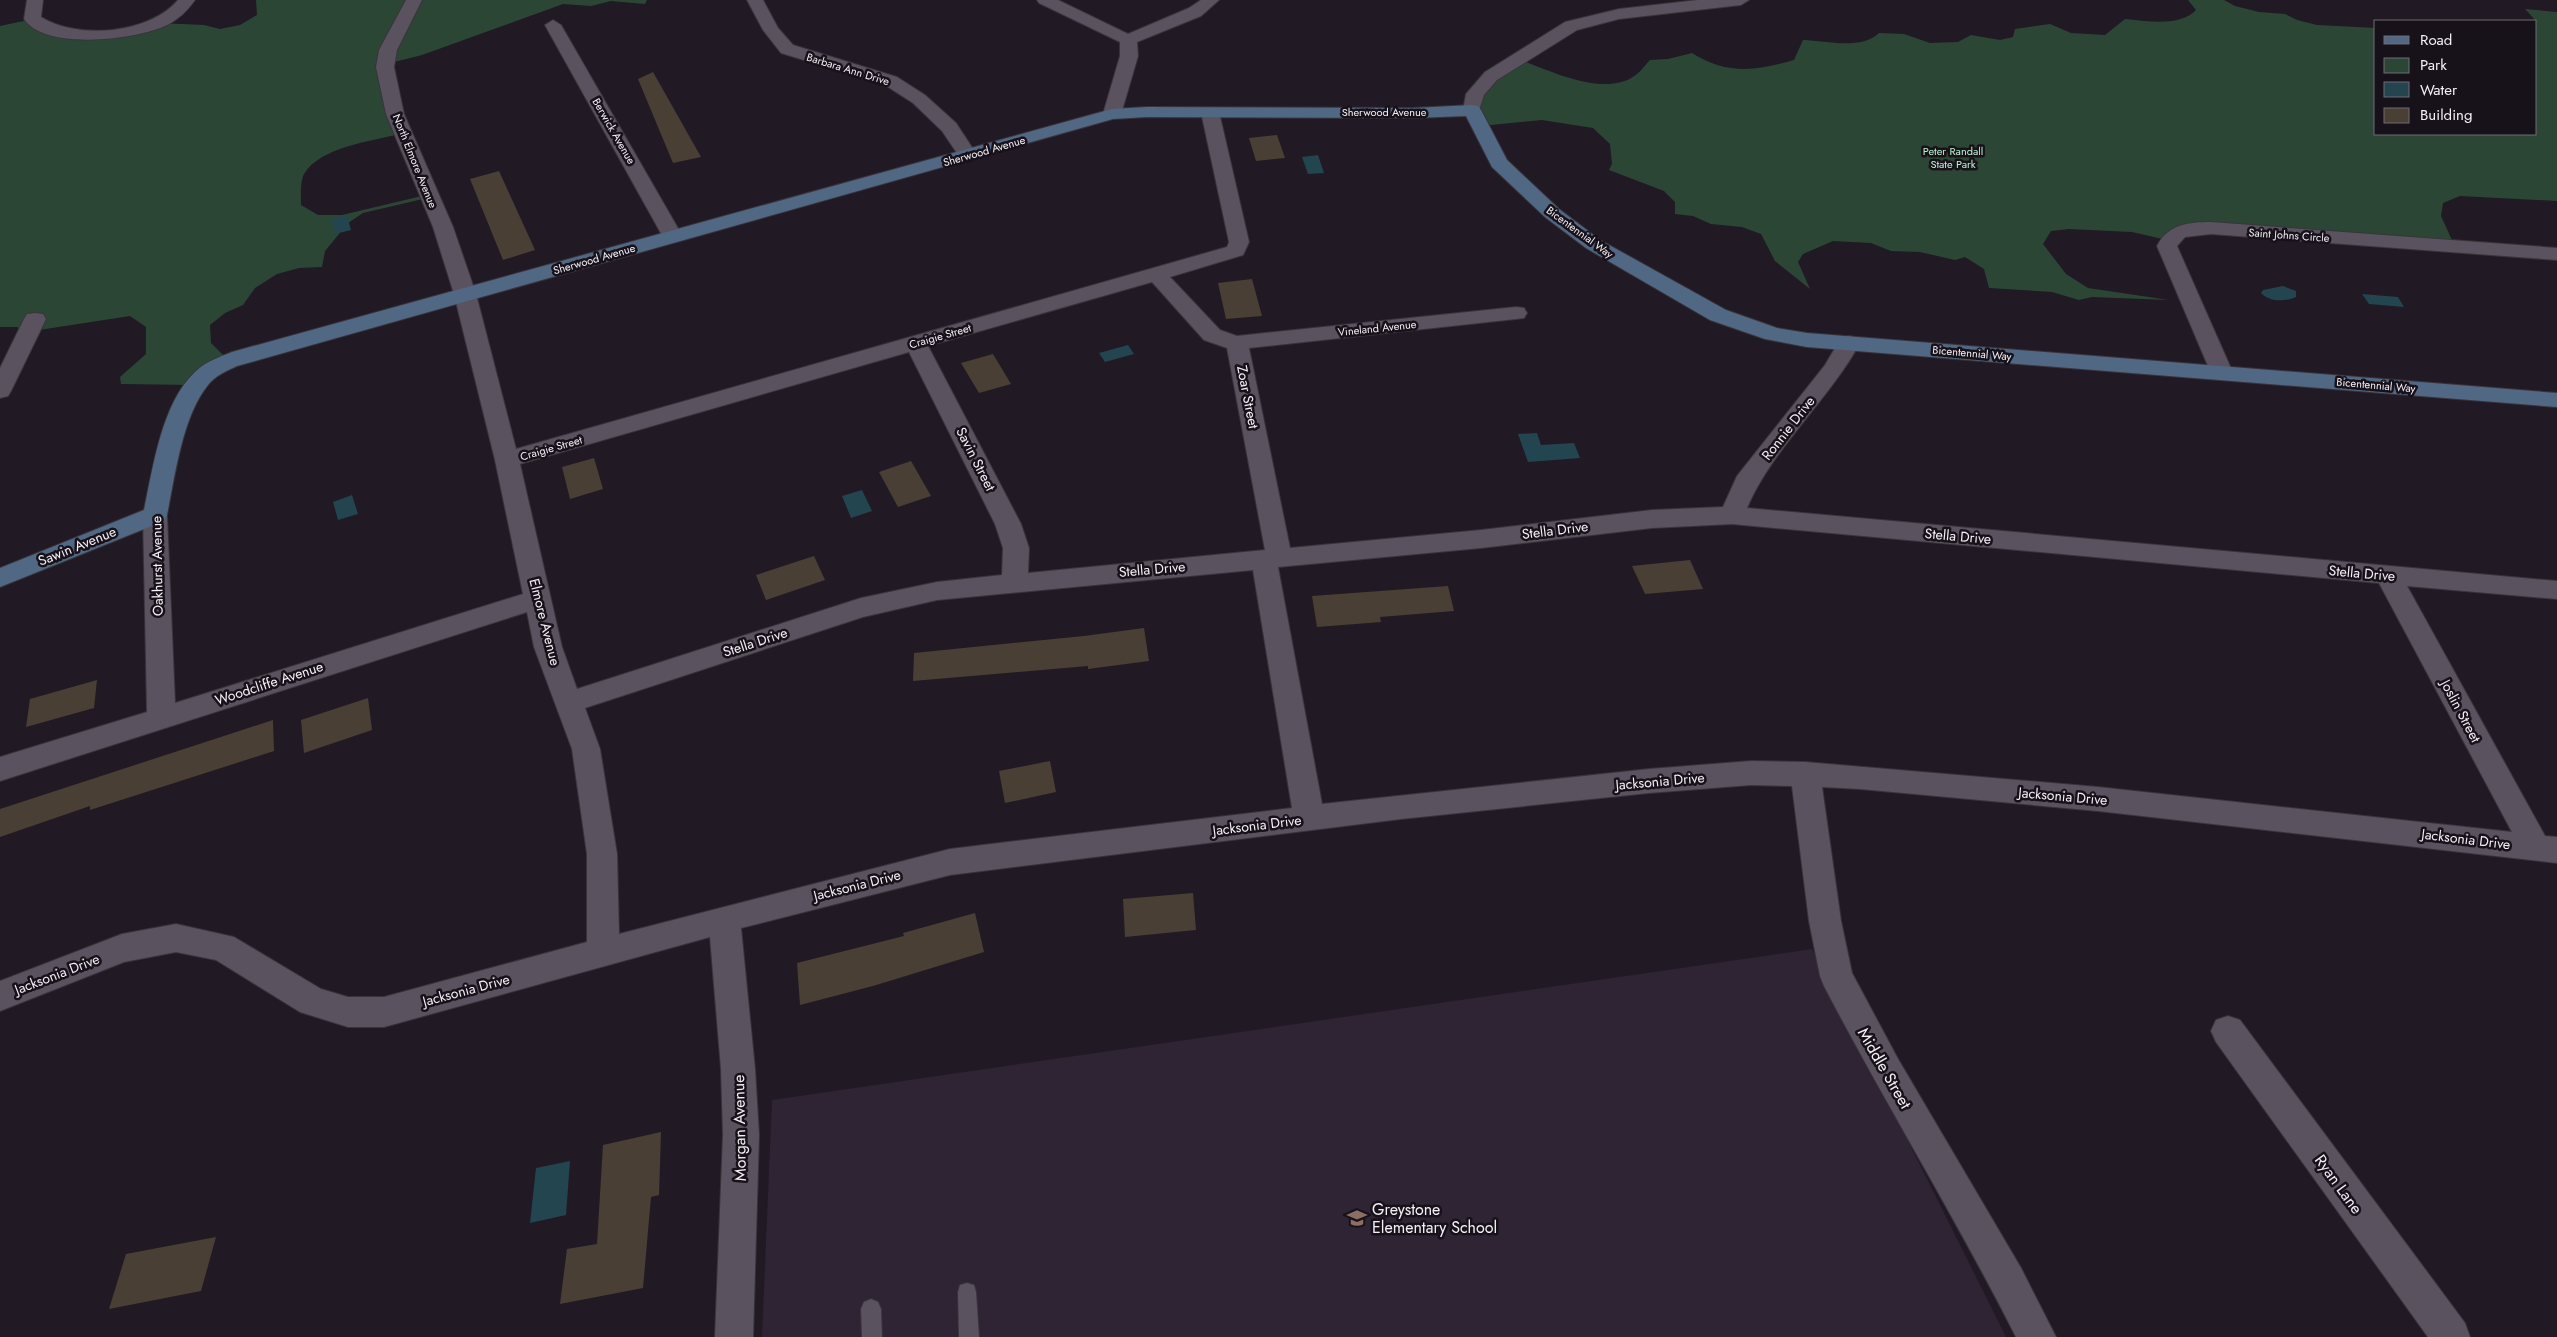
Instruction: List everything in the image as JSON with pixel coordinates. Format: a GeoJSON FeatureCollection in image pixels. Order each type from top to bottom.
{"type":"FeatureCollection","features":[{"type":"Feature","properties":{"kind":"street"},"geometry":{"type":"LineString","coordinates":[[35,0],[32,19],[36,24],[48,29],[98,35],[115,35],[157,23],[178,13],[188,0]]}},
{"type":"Feature","properties":{"kind":"street","name":"North Elmore Avenue"},"geometry":{"type":"LineString","coordinates":[[414,0],[388,50],[385,67],[395,114],[443,227],[466,294]]}},
{"type":"Feature","properties":{"kind":"street","name":"Barbara Ann Drive"},"geometry":{"type":"LineString","coordinates":[[755,0],[771,30],[787,49],[891,81],[919,99],[949,127],[968,155]]}},
{"type":"Feature","properties":{"kind":"street"},"geometry":{"type":"LineString","coordinates":[[1045,0],[1128,40],[1195,12],[1211,0]]}},
{"type":"Feature","properties":{"kind":"street"},"geometry":{"type":"LineString","coordinates":[[1472,110],[1475,94],[1491,76],[1571,26],[1619,14],[1741,0]]}},
{"type":"Feature","properties":{"kind":"street","name":"Berwick Avenue"},"geometry":{"type":"LineString","coordinates":[[553,25],[673,237]]}},
{"type":"Feature","properties":{"kind":"street"},"geometry":{"type":"LineString","coordinates":[[1112,114],[1129,56],[1128,40]]}},
{"type":"Feature","properties":{"kind":"street","name":"Sherwood Avenue"},"geometry":{"type":"LineString","coordinates":[[214,369],[240,357],[1112,114],[1210,112],[1413,113],[1472,110]]}},
{"type":"Feature","properties":{"kind":"street","name":"Bicentennial Way"},"geometry":{"type":"LineString","coordinates":[[1472,110],[1499,164],[1552,213],[1593,244],[1625,264],[1718,316],[1748,327],[1807,340],[2557,400]]}},
{"type":"Feature","properties":{"kind":"street","name":"Craigie Street"},"geometry":{"type":"LineString","coordinates":[[507,460],[1236,251],[1240,242],[1210,112]]}},
{"type":"Feature","properties":{"kind":"street","name":"Saint Johns Circle"},"geometry":{"type":"LineString","coordinates":[[2222,373],[2167,246],[2172,236],[2182,230],[2243,231],[2557,254]]}},
{"type":"Feature","properties":{"kind":"street"},"geometry":{"type":"LineString","coordinates":[[1156,274],[1212,335],[1220,340],[1237,343]]}},
{"type":"Feature","properties":{"kind":"street","name":"Elmore Avenue"},"geometry":{"type":"LineString","coordinates":[[466,294],[507,460],[548,647],[586,749],[602,854],[603,952]]}},
{"type":"Feature","properties":{"kind":"street","name":"Vineland Avenue"},"geometry":{"type":"LineString","coordinates":[[1237,343],[1516,313]]}},
{"type":"Feature","properties":{"kind":"street"},"geometry":{"type":"LineString","coordinates":[[0,391],[35,319]]}},
{"type":"Feature","properties":{"kind":"street","name":"Savin Street"},"geometry":{"type":"LineString","coordinates":[[915,343],[992,489],[1008,524],[1016,548],[1015,582]]}},
{"type":"Feature","properties":{"kind":"street","name":"Zoar Street"},"geometry":{"type":"LineString","coordinates":[[1237,343],[1272,559],[1309,818]]}},
{"type":"Feature","properties":{"kind":"street","name":"Ronnie Drive"},"geometry":{"type":"LineString","coordinates":[[1732,515],[1746,482],[1835,368],[1849,343]]}},
{"type":"Feature","properties":{"kind":"street","name":"Oakhurst Avenue"},"geometry":{"type":"LineString","coordinates":[[161,718],[154,515],[181,416],[200,380],[214,369]]}},
{"type":"Feature","properties":{"kind":"street","name":"Sawin Avenue"},"geometry":{"type":"LineString","coordinates":[[0,578],[154,515]]}},
{"type":"Feature","properties":{"kind":"street","name":"Stella Drive"},"geometry":{"type":"LineString","coordinates":[[569,702],[888,601],[937,591],[1015,582],[1481,539],[1652,519],[1732,515],[2557,590]]}},
{"type":"Feature","properties":{"kind":"street","name":"Joslin Street"},"geometry":{"type":"LineString","coordinates":[[2388,575],[2546,849]]}},
{"type":"Feature","properties":{"kind":"street","name":"Woodcliffe Avenue"},"geometry":{"type":"LineString","coordinates":[[0,769],[538,599]]}},
{"type":"Feature","properties":{"kind":"street","name":"Jacksonia Drive"},"geometry":{"type":"LineString","coordinates":[[0,996],[122,948],[176,938],[223,947],[312,1001],[348,1012],[384,1012],[724,919],[950,862],[1309,818],[1649,781],[1751,773],[1805,774],[2098,799],[2546,849]]}},
{"type":"Feature","properties":{"kind":"street","name":"Middle Street"},"geometry":{"type":"LineString","coordinates":[[1805,774],[1825,921],[1836,976],[1868,1038],[2008,1281],[2037,1337]]}},
{"type":"Feature","properties":{"kind":"street","name":"Morgan Avenue"},"geometry":{"type":"LineString","coordinates":[[724,919],[738,1068],[741,1136],[734,1337]]}},
{"type":"Feature","properties":{"kind":"street","name":"Ryan Lane"},"geometry":{"type":"LineString","coordinates":[[2228,1031],[2451,1337]]}},
{"type":"Feature","properties":{"kind":"lane"},"geometry":{"type":"LineString","coordinates":[[967,1292],[969,1337]]}},
{"type":"Feature","properties":{"kind":"lane"},"geometry":{"type":"LineString","coordinates":[[871,1309],[872,1337]]}},
{"type":"Feature","properties":{"kind":"shaded area","name":"Greystone Elementary School"},"geometry":{"type":"Polygon","coordinates":[[[1812,949],[2006,1337],[762,1337],[772,1100],[1812,949]]]}},
{"type":"Feature","properties":{"kind":"green space"},"geometry":{"type":"Polygon","coordinates":[[[256,0],[647,0],[645,4],[611,1],[591,6],[563,4],[422,55],[386,64],[400,134],[348,146],[322,157],[304,174],[301,185],[301,205],[318,215],[342,215],[426,195],[427,198],[363,213],[348,223],[325,251],[322,267],[299,268],[277,274],[255,288],[243,305],[225,313],[210,325],[211,343],[232,364],[195,385],[121,384],[120,377],[146,354],[146,327],[130,316],[26,332],[17,327],[0,327],[0,26],[33,19],[50,28],[103,34],[158,23],[204,25],[220,29],[240,25],[257,15],[256,0]]]}},
{"type":"Feature","properties":{"kind":"green space","name":"Peter Randall State Park"},"geometry":{"type":"Polygon","coordinates":[[[2188,0],[2224,0],[2235,6],[2259,12],[2285,14],[2297,20],[2317,25],[2374,28],[2374,135],[2537,135],[2537,20],[2525,9],[2557,12],[2557,201],[2460,196],[2443,203],[2441,216],[2457,251],[2215,235],[2184,235],[2167,240],[2132,232],[2069,229],[2051,231],[2043,244],[2066,274],[2088,288],[2169,300],[2092,297],[2079,300],[2052,292],[1989,288],[1984,269],[1965,257],[1955,260],[1920,252],[1891,251],[1871,243],[1833,241],[1803,254],[1798,262],[1810,289],[1775,261],[1761,234],[1742,227],[1711,224],[1693,216],[1675,214],[1675,202],[1664,191],[1609,170],[1612,164],[1610,144],[1593,128],[1542,120],[1481,126],[1476,97],[1502,75],[1526,62],[1566,77],[1597,84],[1612,84],[1625,81],[1637,74],[1650,60],[1668,59],[1692,53],[1717,65],[1729,68],[1767,67],[1794,60],[1803,40],[1854,43],[1872,38],[1879,33],[1904,34],[1930,43],[1958,42],[1971,35],[2000,40],[2013,37],[2015,29],[2050,24],[2071,33],[2105,35],[2125,19],[2153,22],[2172,21],[2181,19],[2196,10],[2188,0]]]}},
{"type":"Feature","properties":{"kind":"water"},"geometry":{"type":"Polygon","coordinates":[[[1318,155],[1324,173],[1308,174],[1302,157],[1318,155]]]}},
{"type":"Feature","properties":{"kind":"water"},"geometry":{"type":"Polygon","coordinates":[[[347,215],[351,230],[335,234],[332,219],[347,215]]]}},
{"type":"Feature","properties":{"kind":"water"},"geometry":{"type":"Polygon","coordinates":[[[2283,286],[2296,291],[2296,297],[2287,300],[2273,300],[2261,293],[2263,290],[2283,286]]]}},
{"type":"Feature","properties":{"kind":"water"},"geometry":{"type":"Polygon","coordinates":[[[2362,294],[2398,297],[2404,307],[2369,304],[2362,294]]]}},
{"type":"Feature","properties":{"kind":"water"},"geometry":{"type":"Polygon","coordinates":[[[1128,345],[1134,354],[1105,362],[1099,353],[1128,345]]]}},
{"type":"Feature","properties":{"kind":"water"},"geometry":{"type":"Polygon","coordinates":[[[1537,433],[1541,445],[1574,443],[1580,458],[1528,462],[1518,434],[1537,433]]]}},
{"type":"Feature","properties":{"kind":"water"},"geometry":{"type":"Polygon","coordinates":[[[862,490],[872,511],[851,518],[842,496],[862,490]]]}},
{"type":"Feature","properties":{"kind":"water"},"geometry":{"type":"Polygon","coordinates":[[[352,495],[358,514],[338,520],[333,502],[352,495]]]}},
{"type":"Feature","properties":{"kind":"water"},"geometry":{"type":"Polygon","coordinates":[[[570,1161],[566,1215],[530,1223],[536,1168],[570,1161]]]}},
{"type":"Feature","properties":{"kind":"building"},"geometry":{"type":"Polygon","coordinates":[[[653,72],[701,157],[673,163],[638,79],[653,72]]]}},
{"type":"Feature","properties":{"kind":"building"},"geometry":{"type":"Polygon","coordinates":[[[1277,135],[1285,158],[1256,161],[1249,138],[1277,135]]]}},
{"type":"Feature","properties":{"kind":"building"},"geometry":{"type":"Polygon","coordinates":[[[499,171],[535,250],[503,260],[470,179],[499,171]]]}},
{"type":"Feature","properties":{"kind":"building"},"geometry":{"type":"Polygon","coordinates":[[[1252,279],[1262,316],[1226,319],[1218,283],[1252,279]]]}},
{"type":"Feature","properties":{"kind":"building"},"geometry":{"type":"Polygon","coordinates":[[[993,354],[1011,384],[979,393],[961,363],[993,354]]]}},
{"type":"Feature","properties":{"kind":"building"},"geometry":{"type":"Polygon","coordinates":[[[594,458],[603,489],[570,499],[562,467],[594,458]]]}},
{"type":"Feature","properties":{"kind":"building"},"geometry":{"type":"Polygon","coordinates":[[[911,461],[931,496],[898,507],[879,472],[911,461]]]}},
{"type":"Feature","properties":{"kind":"building"},"geometry":{"type":"Polygon","coordinates":[[[814,556],[825,580],[766,600],[756,575],[814,556]]]}},
{"type":"Feature","properties":{"kind":"building"},"geometry":{"type":"Polygon","coordinates":[[[1690,560],[1703,589],[1645,594],[1632,566],[1690,560]]]}},
{"type":"Feature","properties":{"kind":"building"},"geometry":{"type":"Polygon","coordinates":[[[1448,586],[1454,611],[1380,617],[1381,622],[1317,627],[1312,596],[1448,586]]]}},
{"type":"Feature","properties":{"kind":"building"},"geometry":{"type":"Polygon","coordinates":[[[1144,628],[1149,661],[1088,669],[1088,666],[913,681],[914,653],[1144,628]]]}},
{"type":"Feature","properties":{"kind":"building"},"geometry":{"type":"Polygon","coordinates":[[[97,680],[94,708],[26,727],[30,699],[97,680]]]}},
{"type":"Feature","properties":{"kind":"building"},"geometry":{"type":"Polygon","coordinates":[[[368,698],[372,730],[304,753],[301,720],[368,698]]]}},
{"type":"Feature","properties":{"kind":"building"},"geometry":{"type":"Polygon","coordinates":[[[273,720],[274,751],[90,810],[90,806],[0,837],[0,809],[273,720]]]}},
{"type":"Feature","properties":{"kind":"building"},"geometry":{"type":"Polygon","coordinates":[[[1050,761],[1056,792],[1005,803],[999,771],[1050,761]]]}},
{"type":"Feature","properties":{"kind":"building"},"geometry":{"type":"Polygon","coordinates":[[[1193,893],[1196,930],[1125,937],[1123,899],[1193,893]]]}},
{"type":"Feature","properties":{"kind":"building"},"geometry":{"type":"Polygon","coordinates":[[[975,913],[984,952],[873,986],[800,1005],[797,963],[904,936],[903,933],[975,913]]]}},
{"type":"Feature","properties":{"kind":"building"},"geometry":{"type":"Polygon","coordinates":[[[661,1132],[659,1195],[651,1197],[643,1288],[560,1304],[567,1249],[597,1244],[603,1145],[661,1132]]]}},
{"type":"Feature","properties":{"kind":"building"},"geometry":{"type":"Polygon","coordinates":[[[216,1237],[201,1291],[109,1309],[126,1254],[216,1237]]]}},
{"type":"Feature","properties":{"kind":"place","name":"Greystone Elementary School"},"geometry":{"type":"Point","coordinates":[1357,1218]}}]}
